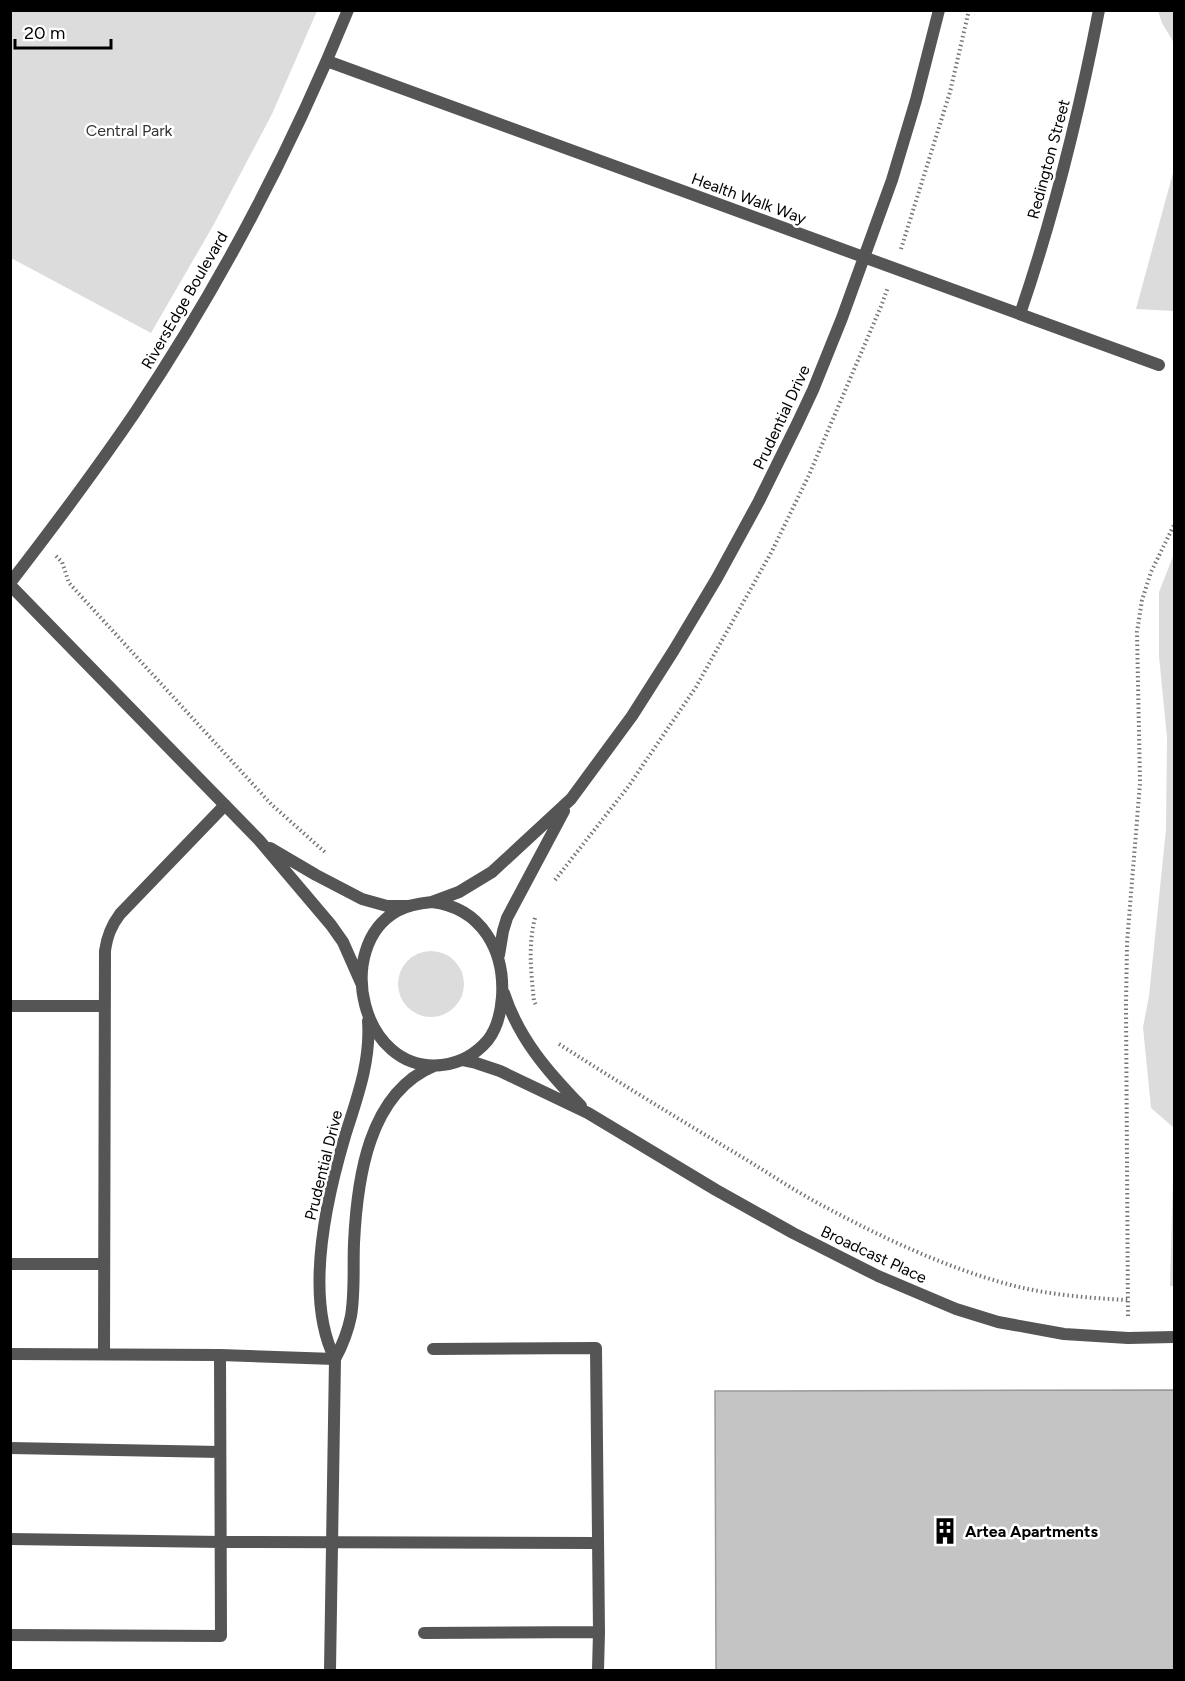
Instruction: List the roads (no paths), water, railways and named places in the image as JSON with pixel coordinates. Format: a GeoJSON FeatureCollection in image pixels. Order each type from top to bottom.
{"type":"FeatureCollection","features":[{"type":"Feature","properties":{"kind":"street","name":"RiversEdge Boulevard"},"geometry":{"type":"LineString","coordinates":[[10,584],[112,447],[175,351],[285,153],[348,10]]}},
{"type":"Feature","properties":{"kind":"street","name":"Prudential Drive"},"geometry":{"type":"LineString","coordinates":[[499,960],[507,918],[571,799],[642,700],[696,614],[738,541],[813,390],[889,190],[939,10]]}},
{"type":"Feature","properties":{"kind":"street","name":"Redington Street"},"geometry":{"type":"LineString","coordinates":[[1020,314],[1037,265],[1062,175],[1086,79],[1099,10]]}},
{"type":"Feature","properties":{"kind":"street","name":"Health Walk Way"},"geometry":{"type":"LineString","coordinates":[[327,62],[1159,365]]}},
{"type":"Feature","properties":{"kind":"street"},"geometry":{"type":"LineString","coordinates":[[10,584],[259,840],[331,925],[343,942],[362,985],[368,1013],[380,1039],[395,1053],[415,1063],[434,1066],[462,1060],[473,1054],[491,1035],[502,1005],[503,989],[499,960],[486,933],[466,913],[455,907],[432,902],[398,910],[388,917],[374,935],[364,957],[362,985]]}},
{"type":"Feature","properties":{"kind":"street","name":"Prudential Drive"},"geometry":{"type":"LineString","coordinates":[[432,902],[459,892],[492,872],[571,799]]}},
{"type":"Feature","properties":{"kind":"street"},"geometry":{"type":"LineString","coordinates":[[104,1354],[105,951],[107,938],[120,914],[225,805]]}},
{"type":"Feature","properties":{"kind":"street"},"geometry":{"type":"LineString","coordinates":[[259,840],[316,875],[362,899],[387,906],[410,906]]}},
{"type":"Feature","properties":{"kind":"street","name":"Broadcast Place"},"geometry":{"type":"LineString","coordinates":[[503,989],[521,1034],[561,1085],[588,1113]]}},
{"type":"Feature","properties":{"kind":"street"},"geometry":{"type":"LineString","coordinates":[[10,1006],[105,1006]]}},
{"type":"Feature","properties":{"kind":"street","name":"Prudential Drive"},"geometry":{"type":"LineString","coordinates":[[336,1359],[327,1340],[321,1316],[322,1243],[333,1180],[366,1064],[369,1040],[368,1013]]}},
{"type":"Feature","properties":{"kind":"street","name":"Broadcast Place"},"geometry":{"type":"LineString","coordinates":[[462,1060],[500,1071],[588,1113],[757,1213],[840,1258],[915,1293],[956,1309],[998,1322],[1064,1334],[1128,1338],[1174,1337]]}},
{"type":"Feature","properties":{"kind":"street","name":"Prudential Drive"},"geometry":{"type":"LineString","coordinates":[[330,1671],[336,1359],[351,1317],[357,1204],[372,1138],[386,1107],[399,1089],[418,1074],[434,1066]]}},
{"type":"Feature","properties":{"kind":"street"},"geometry":{"type":"LineString","coordinates":[[10,1264],[104,1264]]}},
{"type":"Feature","properties":{"kind":"street"},"geometry":{"type":"LineString","coordinates":[[433,1349],[596,1348],[598,1671]]}},
{"type":"Feature","properties":{"kind":"street"},"geometry":{"type":"LineString","coordinates":[[10,1354],[220,1355],[336,1359]]}},
{"type":"Feature","properties":{"kind":"street"},"geometry":{"type":"LineString","coordinates":[[10,1635],[221,1636],[220,1355]]}},
{"type":"Feature","properties":{"kind":"street"},"geometry":{"type":"LineString","coordinates":[[10,1448],[220,1452]]}},
{"type":"Feature","properties":{"kind":"street"},"geometry":{"type":"LineString","coordinates":[[10,1539],[598,1543]]}},
{"type":"Feature","properties":{"kind":"street"},"geometry":{"type":"LineString","coordinates":[[424,1634],[598,1632]]}},
{"type":"Feature","properties":{"kind":"place","name":"Artea Apartments"},"geometry":{"type":"Point","coordinates":[945,1531]}},
{"type":"Feature","properties":{"kind":"park label","name":"Central Park"},"geometry":{"type":"Point","coordinates":[129,130]}}]}
